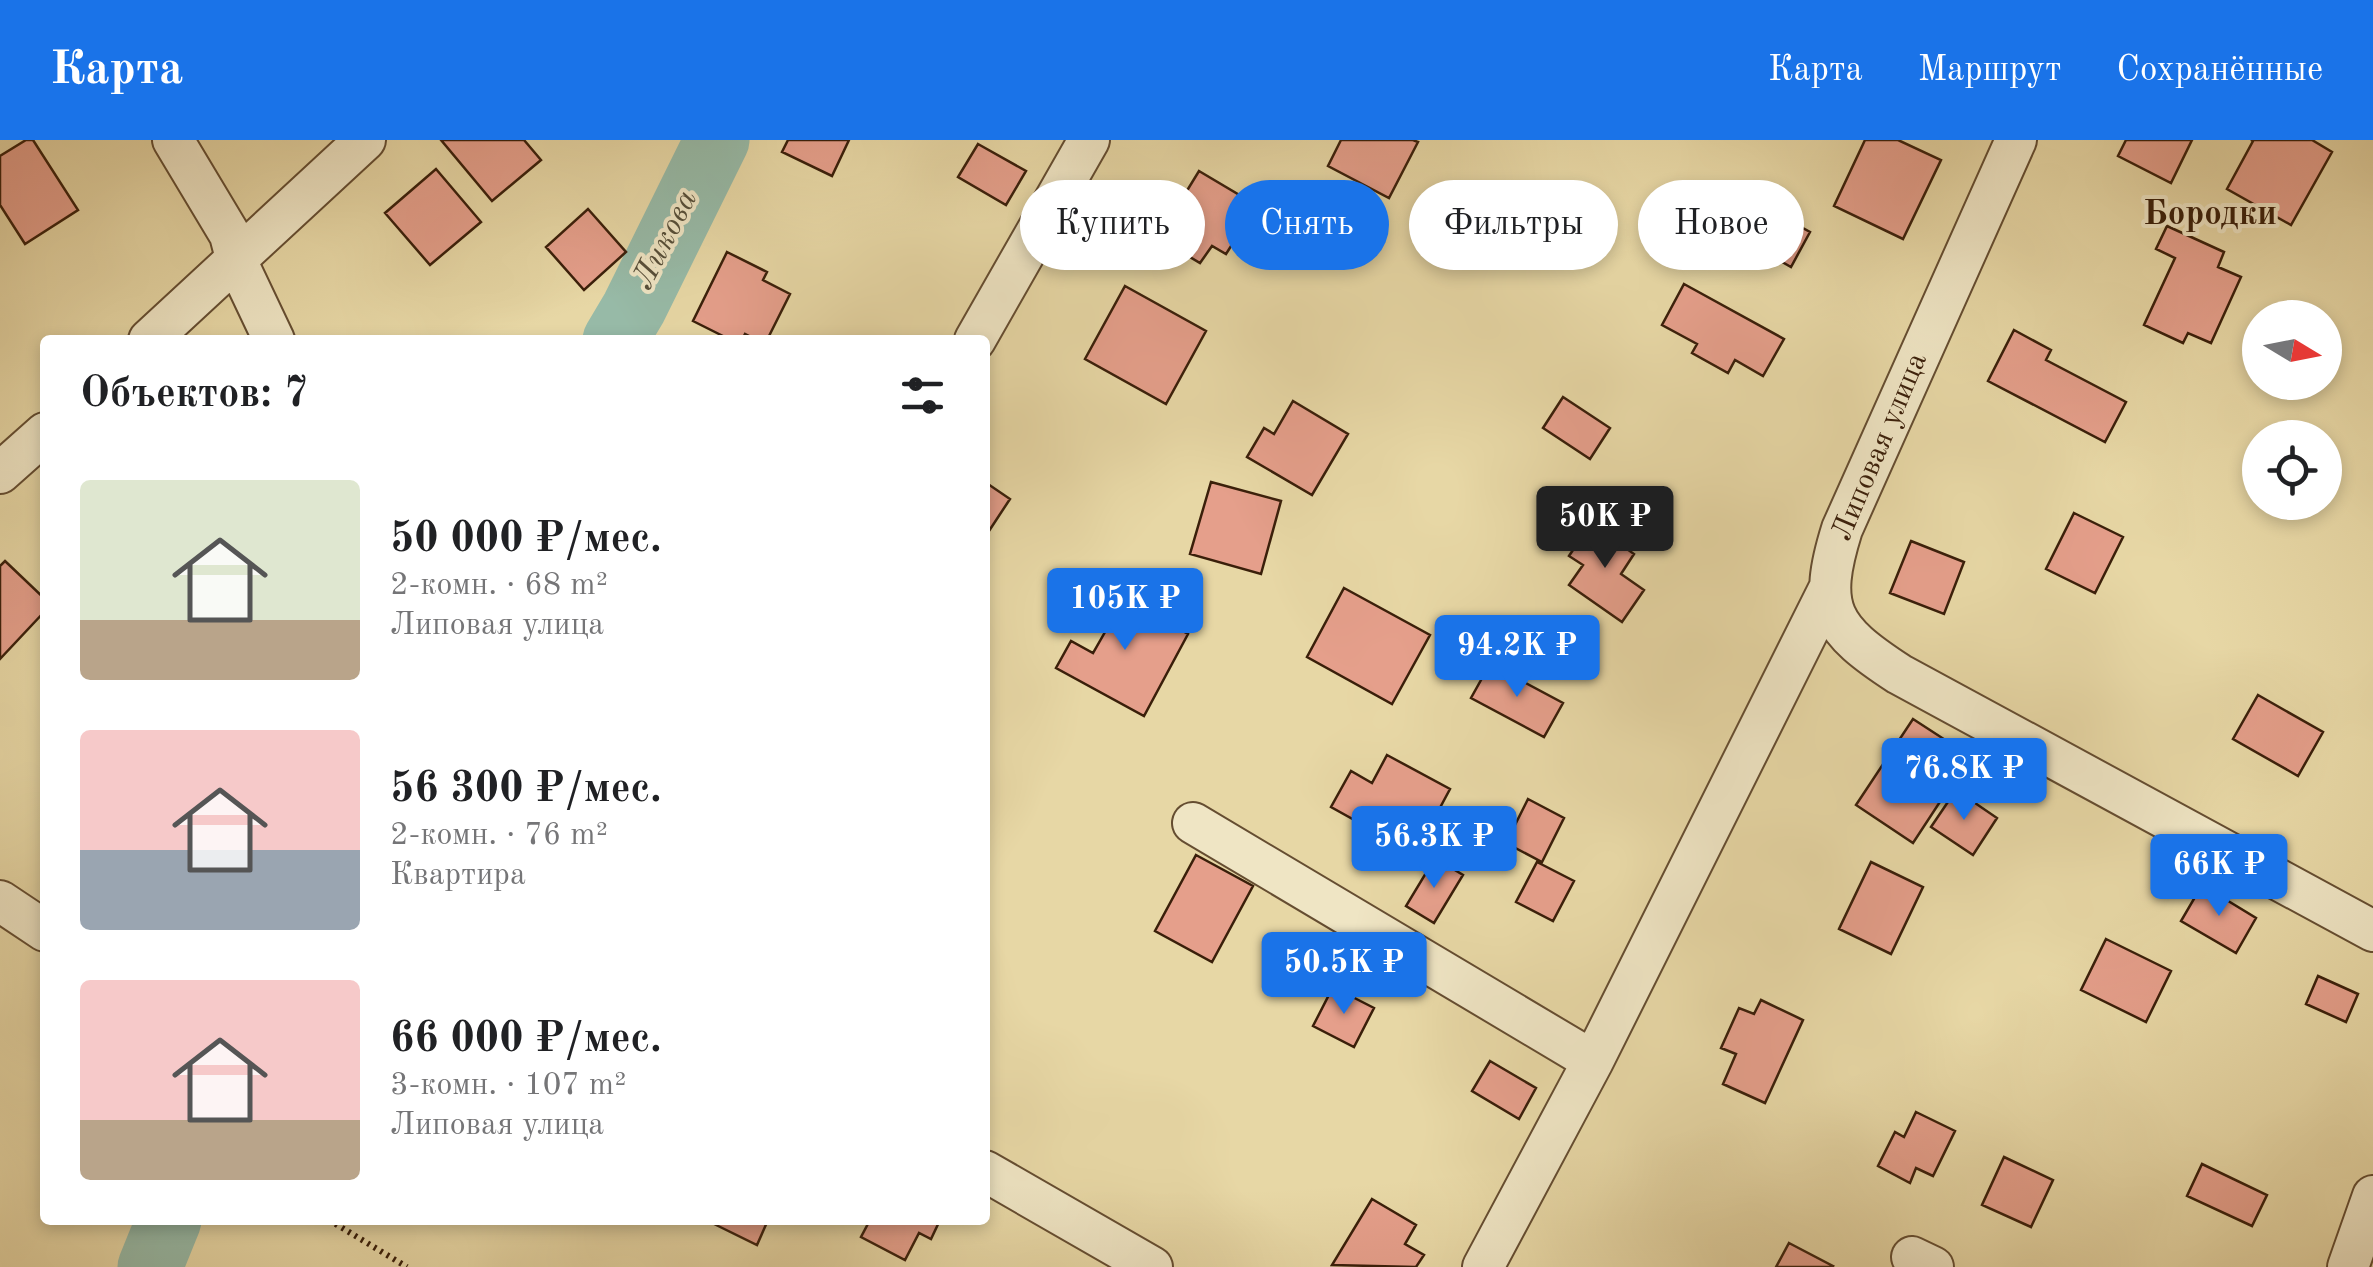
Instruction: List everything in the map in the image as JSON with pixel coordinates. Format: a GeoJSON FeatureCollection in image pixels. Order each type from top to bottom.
{"type":"FeatureCollection","features":[{"type":"Feature","properties":{"kind":"street"},"geometry":{"type":"LineString","coordinates":[[173,140],[230,235],[237,262],[272,335]]}},
{"type":"Feature","properties":{"kind":"street"},"geometry":{"type":"LineString","coordinates":[[155,335],[365,140]]}},
{"type":"Feature","properties":{"kind":"street"},"geometry":{"type":"LineString","coordinates":[[979,335],[1089,140]]}},
{"type":"Feature","properties":{"kind":"street"},"geometry":{"type":"LineString","coordinates":[[1985,202],[1986,140]]}},
{"type":"Feature","properties":{"kind":"street","name":"Липовая улица"},"geometry":{"type":"LineString","coordinates":[[1483,1267],[1594,1062],[1828,591],[1830,567],[1842,528],[2016,140]]}},
{"type":"Feature","properties":{"kind":"street"},"geometry":{"type":"LineString","coordinates":[[0,472],[40,436]]}},
{"type":"Feature","properties":{"kind":"street"},"geometry":{"type":"LineString","coordinates":[[1828,591],[1833,613],[1844,631],[1865,652],[1899,674],[2373,931]]}},
{"type":"Feature","properties":{"kind":"street"},"geometry":{"type":"LineString","coordinates":[[1193,823],[1594,1062]]}},
{"type":"Feature","properties":{"kind":"street"},"geometry":{"type":"LineString","coordinates":[[0,902],[40,928]]}},
{"type":"Feature","properties":{"kind":"street"},"geometry":{"type":"LineString","coordinates":[[990,1174],[1152,1267]]}},
{"type":"Feature","properties":{"kind":"street"},"geometry":{"type":"LineString","coordinates":[[2348,1267],[2373,1196]]}},
{"type":"Feature","properties":{"kind":"path"},"geometry":{"type":"LineString","coordinates":[[338,1225],[407,1267]]}},
{"type":"Feature","properties":{"kind":"building"},"geometry":{"type":"Polygon","coordinates":[[[26,140],[33,140],[78,210],[25,244],[0,205],[0,156],[26,140]]]}},
{"type":"Feature","properties":{"kind":"building"},"geometry":{"type":"Polygon","coordinates":[[[441,140],[524,140],[541,160],[492,201],[441,140]]]}},
{"type":"Feature","properties":{"kind":"building"},"geometry":{"type":"Polygon","coordinates":[[[788,140],[849,140],[832,176],[782,152],[788,140]]]}},
{"type":"Feature","properties":{"kind":"building"},"geometry":{"type":"Polygon","coordinates":[[[1341,140],[1418,142],[1389,198],[1389,180],[1355,180],[1328,166],[1341,140]]]}},
{"type":"Feature","properties":{"kind":"building"},"geometry":{"type":"Polygon","coordinates":[[[1865,140],[1898,140],[1941,160],[1903,239],[1834,206],[1865,140]]]}},
{"type":"Feature","properties":{"kind":"building"},"geometry":{"type":"Polygon","coordinates":[[[2126,140],[2192,140],[2171,183],[2118,156],[2126,140]]]}},
{"type":"Feature","properties":{"kind":"building"},"geometry":{"type":"Polygon","coordinates":[[[2251,140],[2312,140],[2332,152],[2291,225],[2227,189],[2251,140]]]}},
{"type":"Feature","properties":{"kind":"building"},"geometry":{"type":"Polygon","coordinates":[[[978,144],[1026,171],[1006,205],[958,177],[978,144]]]}},
{"type":"Feature","properties":{"kind":"building"},"geometry":{"type":"Polygon","coordinates":[[[436,169],[481,222],[430,265],[385,213],[436,169]]]}},
{"type":"Feature","properties":{"kind":"building"},"geometry":{"type":"Polygon","coordinates":[[[1199,171],[1225,186],[1225,253],[1212,246],[1205,256],[1205,180],[1193,180],[1199,171]]]}},
{"type":"Feature","properties":{"kind":"building"},"geometry":{"type":"Polygon","coordinates":[[[588,209],[626,252],[584,290],[546,247],[588,209]]]}},
{"type":"Feature","properties":{"kind":"building"},"geometry":{"type":"Polygon","coordinates":[[[2167,226],[2224,252],[2218,267],[2241,277],[2211,343],[2188,333],[2183,343],[2144,325],[2175,258],[2156,249],[2167,226]]]}},
{"type":"Feature","properties":{"kind":"building"},"geometry":{"type":"Polygon","coordinates":[[[727,252],[767,272],[763,280],[790,294],[770,335],[721,335],[693,321],[727,252]]]}},
{"type":"Feature","properties":{"kind":"building"},"geometry":{"type":"Polygon","coordinates":[[[1684,284],[1784,339],[1763,376],[1735,360],[1728,373],[1692,353],[1697,344],[1662,325],[1684,284]]]}},
{"type":"Feature","properties":{"kind":"building"},"geometry":{"type":"Polygon","coordinates":[[[1125,286],[1206,331],[1166,404],[1085,359],[1125,286]]]}},
{"type":"Feature","properties":{"kind":"building"},"geometry":{"type":"Polygon","coordinates":[[[2014,330],[2051,350],[2046,360],[2126,402],[2105,442],[1988,381],[2014,330]]]}},
{"type":"Feature","properties":{"kind":"building"},"geometry":{"type":"Polygon","coordinates":[[[1563,397],[1610,428],[1590,459],[1543,428],[1563,397]]]}},
{"type":"Feature","properties":{"kind":"building"},"geometry":{"type":"Polygon","coordinates":[[[1293,401],[1348,434],[1312,495],[1247,457],[1264,428],[1274,434],[1293,401]]]}},
{"type":"Feature","properties":{"kind":"building"},"geometry":{"type":"Polygon","coordinates":[[[1211,482],[1281,501],[1261,574],[1190,554],[1211,482]]]}},
{"type":"Feature","properties":{"kind":"building"},"geometry":{"type":"Polygon","coordinates":[[[990,485],[1010,499],[990,529],[990,485]]]}},
{"type":"Feature","properties":{"kind":"building"},"geometry":{"type":"Polygon","coordinates":[[[2074,513],[2123,537],[2095,593],[2046,569],[2074,513]]]}},
{"type":"Feature","properties":{"kind":"building"},"geometry":{"type":"Polygon","coordinates":[[[1595,517],[1614,531],[1610,537],[1634,554],[1621,574],[1644,590],[1622,622],[1569,585],[1583,565],[1569,556],[1595,517]]]}},
{"type":"Feature","properties":{"kind":"building"},"geometry":{"type":"Polygon","coordinates":[[[1911,541],[1964,562],[1944,614],[1890,593],[1911,541]]]}},
{"type":"Feature","properties":{"kind":"building"},"geometry":{"type":"Polygon","coordinates":[[[5,561],[40,594],[40,616],[0,659],[0,566],[5,561]]]}},
{"type":"Feature","properties":{"kind":"building"},"geometry":{"type":"Polygon","coordinates":[[[1101,586],[1188,634],[1144,716],[1056,668],[1071,641],[1093,653],[1109,625],[1086,612],[1101,586]]]}},
{"type":"Feature","properties":{"kind":"building"},"geometry":{"type":"Polygon","coordinates":[[[1344,588],[1430,635],[1392,704],[1307,657],[1344,588]]]}},
{"type":"Feature","properties":{"kind":"building"},"geometry":{"type":"Polygon","coordinates":[[[1490,664],[1563,703],[1544,737],[1471,698],[1490,664]]]}},
{"type":"Feature","properties":{"kind":"building"},"geometry":{"type":"Polygon","coordinates":[[[2258,695],[2323,732],[2298,776],[2233,739],[2258,695]]]}},
{"type":"Feature","properties":{"kind":"building"},"geometry":{"type":"Polygon","coordinates":[[[1913,719],[1970,756],[1913,843],[1856,805],[1913,719]]]}},
{"type":"Feature","properties":{"kind":"building"},"geometry":{"type":"Polygon","coordinates":[[[1387,755],[1450,789],[1420,845],[1371,819],[1367,827],[1331,807],[1351,771],[1372,783],[1387,755]]]}},
{"type":"Feature","properties":{"kind":"building"},"geometry":{"type":"Polygon","coordinates":[[[1956,790],[1997,818],[1973,855],[1931,827],[1956,790]]]}},
{"type":"Feature","properties":{"kind":"building"},"geometry":{"type":"Polygon","coordinates":[[[1528,799],[1564,818],[1542,862],[1506,843],[1528,799]]]}},
{"type":"Feature","properties":{"kind":"building"},"geometry":{"type":"Polygon","coordinates":[[[1196,855],[1253,886],[1212,962],[1155,931],[1196,855]]]}},
{"type":"Feature","properties":{"kind":"building"},"geometry":{"type":"Polygon","coordinates":[[[1435,858],[1463,875],[1434,923],[1406,906],[1435,858]]]}},
{"type":"Feature","properties":{"kind":"building"},"geometry":{"type":"Polygon","coordinates":[[[1537,862],[1574,881],[1553,921],[1516,902],[1537,862]]]}},
{"type":"Feature","properties":{"kind":"building"},"geometry":{"type":"Polygon","coordinates":[[[1871,862],[1923,887],[1891,954],[1839,929],[1871,862]]]}},
{"type":"Feature","properties":{"kind":"building"},"geometry":{"type":"Polygon","coordinates":[[[2202,885],[2256,918],[2236,953],[2181,921],[2202,885]]]}},
{"type":"Feature","properties":{"kind":"building"},"geometry":{"type":"Polygon","coordinates":[[[2106,939],[2171,971],[2146,1022],[2081,990],[2106,939]]]}},
{"type":"Feature","properties":{"kind":"building"},"geometry":{"type":"Polygon","coordinates":[[[2318,976],[2358,994],[2346,1022],[2306,1004],[2318,976]]]}},
{"type":"Feature","properties":{"kind":"building"},"geometry":{"type":"Polygon","coordinates":[[[1333,987],[1374,1008],[1354,1047],[1313,1026],[1333,987]]]}},
{"type":"Feature","properties":{"kind":"building"},"geometry":{"type":"Polygon","coordinates":[[[1761,1000],[1803,1020],[1765,1103],[1723,1084],[1736,1054],[1721,1048],[1739,1008],[1754,1014],[1761,1000]]]}},
{"type":"Feature","properties":{"kind":"building"},"geometry":{"type":"Polygon","coordinates":[[[1490,1061],[1536,1088],[1519,1119],[1472,1091],[1490,1061]]]}},
{"type":"Feature","properties":{"kind":"building"},"geometry":{"type":"Polygon","coordinates":[[[1916,1112],[1955,1131],[1933,1176],[1916,1168],[1910,1183],[1878,1166],[1895,1132],[1904,1137],[1916,1112]]]}},
{"type":"Feature","properties":{"kind":"building"},"geometry":{"type":"Polygon","coordinates":[[[2004,1157],[2053,1180],[2031,1227],[1982,1205],[2004,1157]]]}},
{"type":"Feature","properties":{"kind":"building"},"geometry":{"type":"Polygon","coordinates":[[[2202,1164],[2267,1195],[2252,1226],[2187,1196],[2202,1164]]]}},
{"type":"Feature","properties":{"kind":"building"},"geometry":{"type":"Polygon","coordinates":[[[1372,1199],[1416,1225],[1405,1244],[1424,1255],[1416,1267],[1332,1265],[1372,1199]]]}},
{"type":"Feature","properties":{"kind":"building"},"geometry":{"type":"Polygon","coordinates":[[[716,1225],[766,1225],[757,1245],[716,1225]]]}},
{"type":"Feature","properties":{"kind":"building"},"geometry":{"type":"Polygon","coordinates":[[[867,1225],[938,1225],[931,1239],[919,1233],[905,1260],[861,1237],[867,1225]]]}},
{"type":"Feature","properties":{"kind":"building"},"geometry":{"type":"Polygon","coordinates":[[[1789,1243],[1833,1266],[1776,1267],[1789,1243]]]}},
{"type":"Feature","properties":{"kind":"waterway","name":"Ликова"},"geometry":{"type":"LineString","coordinates":[[618,335],[717,140]]}},
{"type":"Feature","properties":{"kind":"waterway","name":"Ликова"},"geometry":{"type":"LineString","coordinates":[[150,1267],[167,1225]]}},
{"type":"Feature","properties":{"kind":"district","name":"Бородки"},"geometry":{"type":"Point","coordinates":[2210,214]}}]}
